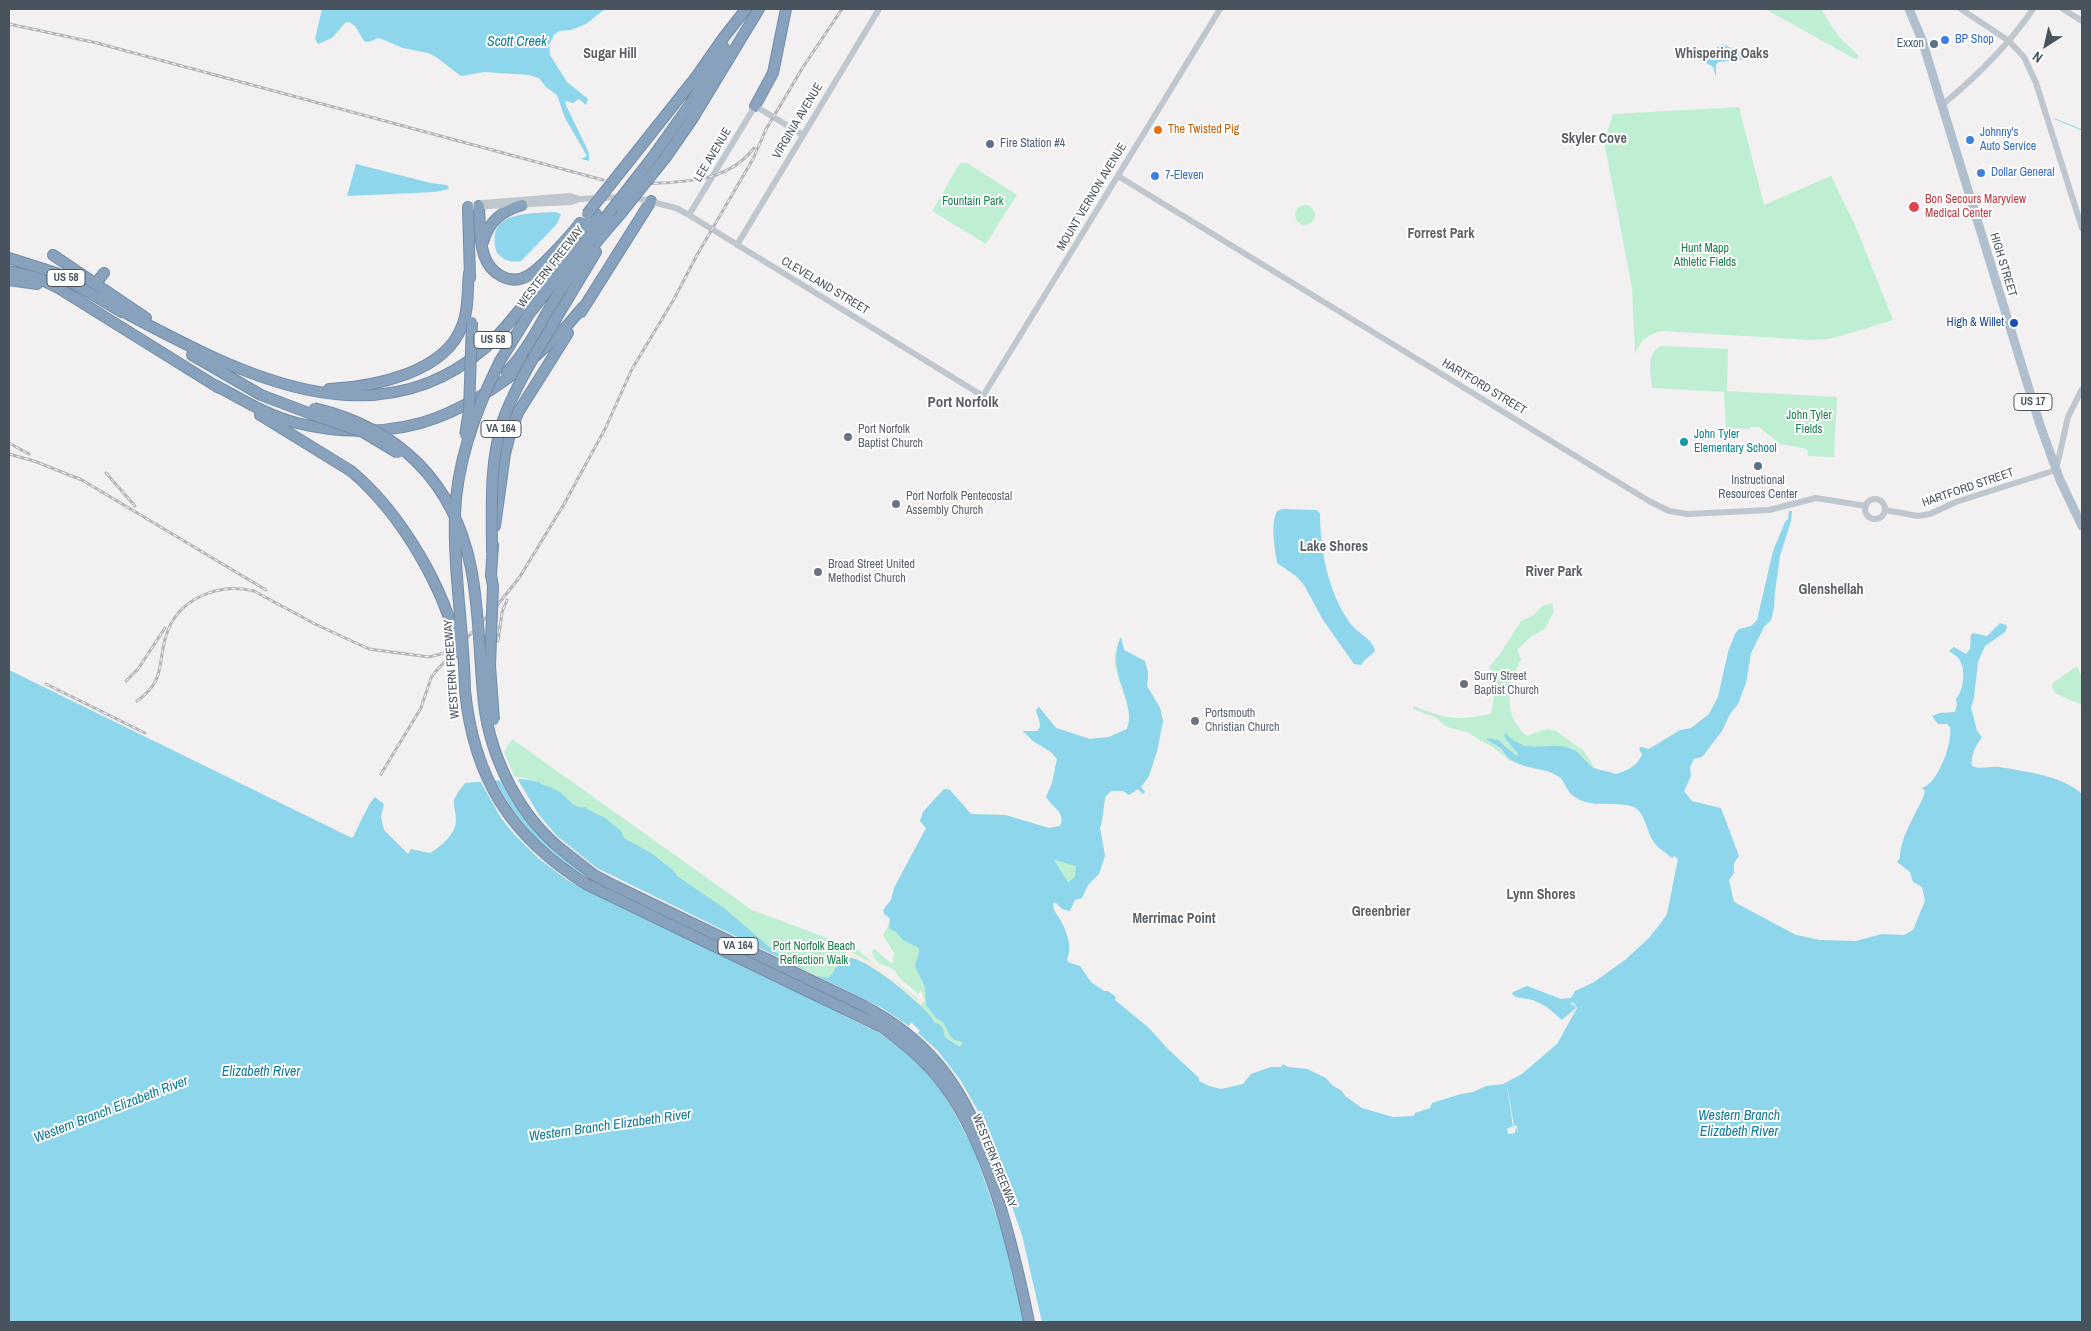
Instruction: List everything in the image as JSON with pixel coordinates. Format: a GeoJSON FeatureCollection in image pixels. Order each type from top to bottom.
{"type":"FeatureCollection","features":[{"type":"Feature","properties":{"kind":"highway","name":"US 58"},"geometry":{"type":"LineString","coordinates":[[9,257],[56,273],[184,344],[231,366],[263,378],[313,392],[359,396],[400,391],[440,377],[468,361],[494,340],[591,214],[718,58],[746,9]]}},
{"type":"Feature","properties":{"kind":"highway"},"geometry":{"type":"LineString","coordinates":[[635,159],[746,9]]}},
{"type":"Feature","properties":{"kind":"highway","name":"US 58"},"geometry":{"type":"LineString","coordinates":[[9,270],[46,282],[86,304],[215,385],[279,417],[318,428],[338,430],[378,429],[420,422],[457,408],[482,394],[517,361],[573,271],[666,157],[698,110],[759,9]]}},
{"type":"Feature","properties":{"kind":"highway"},"geometry":{"type":"LineString","coordinates":[[755,106],[772,72],[786,9]]}},
{"type":"Feature","properties":{"kind":"highway","name":"WESTERN FREEWAY"},"geometry":{"type":"LineString","coordinates":[[718,58],[685,113],[652,158],[529,314],[500,360],[479,409],[460,470],[455,510],[465,691],[474,746],[488,780],[516,824],[551,860],[586,884],[870,1020],[914,1052],[948,1090],[967,1122],[990,1179],[1020,1281],[1029,1322]]}},
{"type":"Feature","properties":{"kind":"highway"},"geometry":{"type":"LineString","coordinates":[[492,553],[504,463],[510,433],[519,411],[651,201]]}},
{"type":"Feature","properties":{"kind":"highway"},"geometry":{"type":"LineString","coordinates":[[479,206],[482,248],[488,265],[497,274],[511,278],[530,275],[591,214]]}},
{"type":"Feature","properties":{"kind":"highway"},"geometry":{"type":"LineString","coordinates":[[482,248],[486,233],[496,217],[507,209],[522,206]]}},
{"type":"Feature","properties":{"kind":"highway"},"geometry":{"type":"LineString","coordinates":[[460,470],[469,411],[472,322],[468,207]]}},
{"type":"Feature","properties":{"kind":"highway","name":"WESTERN FREEWAY"},"geometry":{"type":"LineString","coordinates":[[622,212],[581,275],[557,317],[520,383],[502,423],[496,452],[492,503],[490,686],[499,743],[506,765],[522,798],[535,818],[566,853],[594,875],[877,1013],[901,1028],[925,1048],[954,1083],[972,1117],[1009,1218],[1034,1322]]}},
{"type":"Feature","properties":{"kind":"highway"},"geometry":{"type":"LineString","coordinates":[[53,255],[84,276]]}},
{"type":"Feature","properties":{"kind":"highway"},"geometry":{"type":"LineString","coordinates":[[9,257],[54,263],[84,276],[96,282],[184,344]]}},
{"type":"Feature","properties":{"kind":"highway"},"geometry":{"type":"LineString","coordinates":[[96,282],[104,273]]}},
{"type":"Feature","properties":{"kind":"highway"},"geometry":{"type":"LineString","coordinates":[[263,378],[308,387],[339,388],[382,382],[423,366],[444,352],[460,332],[466,314],[470,273]]}},
{"type":"Feature","properties":{"kind":"highway"},"geometry":{"type":"LineString","coordinates":[[9,280],[42,285],[78,303],[86,304]]}},
{"type":"Feature","properties":{"kind":"highway"},"geometry":{"type":"LineString","coordinates":[[482,394],[512,374],[554,340],[583,307]]}},
{"type":"Feature","properties":{"kind":"highway"},"geometry":{"type":"LineString","coordinates":[[118,309],[251,390],[314,411],[334,412],[366,424],[402,447],[430,477],[444,498],[465,544],[471,568],[484,706],[492,741],[505,773],[525,810],[551,842],[566,853]]}},
{"type":"Feature","properties":{"kind":"highway"},"geometry":{"type":"LineString","coordinates":[[215,385],[351,471],[369,486],[390,511],[436,584],[455,636],[465,691]]}},
{"type":"Feature","properties":{"kind":"main road","name":"HIGH STREET"},"geometry":{"type":"LineString","coordinates":[[1909,9],[1922,40],[2040,425],[2056,470],[2082,526]]}},
{"type":"Feature","properties":{"kind":"street","name":"VIRGINIA AVENUE"},"geometry":{"type":"LineString","coordinates":[[736,245],[880,9]]}},
{"type":"Feature","properties":{"kind":"street","name":"MOUNT VERNON AVENUE"},"geometry":{"type":"LineString","coordinates":[[983,396],[1220,9]]}},
{"type":"Feature","properties":{"kind":"street"},"geometry":{"type":"LineString","coordinates":[[1961,9],[2009,41],[2024,57],[2036,83],[2082,228]]}},
{"type":"Feature","properties":{"kind":"street"},"geometry":{"type":"LineString","coordinates":[[1941,106],[1972,80],[2009,41],[2033,9]]}},
{"type":"Feature","properties":{"kind":"street"},"geometry":{"type":"LineString","coordinates":[[2063,9],[2082,21]]}},
{"type":"Feature","properties":{"kind":"street"},"geometry":{"type":"LineString","coordinates":[[755,106],[803,134]]}},
{"type":"Feature","properties":{"kind":"street","name":"LEE AVENUE"},"geometry":{"type":"LineString","coordinates":[[689,215],[755,106]]}},
{"type":"Feature","properties":{"kind":"street","name":"HARTFORD STREET"},"geometry":{"type":"LineString","coordinates":[[1118,176],[1649,501],[1667,510],[1688,514],[1754,512],[1816,498],[1866,506]]}},
{"type":"Feature","properties":{"kind":"street"},"geometry":{"type":"LineString","coordinates":[[479,206],[483,203],[570,196],[579,199]]}},
{"type":"Feature","properties":{"kind":"street","name":"CLEVELAND STREET"},"geometry":{"type":"LineString","coordinates":[[579,199],[625,197],[651,201],[676,208],[983,396]]}},
{"type":"Feature","properties":{"kind":"street"},"geometry":{"type":"LineString","coordinates":[[468,207],[522,206],[571,202],[579,199]]}},
{"type":"Feature","properties":{"kind":"street"},"geometry":{"type":"LineString","coordinates":[[2056,470],[2068,417],[2082,389]]}},
{"type":"Feature","properties":{"kind":"street","name":"HARTFORD STREET"},"geometry":{"type":"LineString","coordinates":[[1885,510],[1918,516],[1930,514],[1956,502],[2056,470]]}},
{"type":"Feature","properties":{"kind":"street","name":"HARTFORD STREET"},"geometry":{"type":"LineString","coordinates":[[1877,499],[1884,504],[1885,510],[1880,518],[1874,519],[1867,515],[1866,506],[1869,502],[1877,499]]}},
{"type":"Feature","properties":{"kind":"green space"},"geometry":{"type":"Polygon","coordinates":[[[1765,9],[1821,9],[1839,37],[1859,56],[1857,60],[1765,9]]]}},
{"type":"Feature","properties":{"kind":"green space","name":"Hunt Mapp Athletic Fields"},"geometry":{"type":"Polygon","coordinates":[[[1739,107],[1764,205],[1831,176],[1855,225],[1893,320],[1828,339],[1810,340],[1664,331],[1654,333],[1646,338],[1635,354],[1632,288],[1604,142],[1613,114],[1739,107]]]}},
{"type":"Feature","properties":{"kind":"green space","name":"Fountain Park"},"geometry":{"type":"Polygon","coordinates":[[[960,163],[967,163],[1017,195],[986,244],[932,211],[960,163]]]}},
{"type":"Feature","properties":{"kind":"green space"},"geometry":{"type":"Polygon","coordinates":[[[1305,205],[1312,208],[1315,215],[1312,222],[1305,225],[1298,222],[1295,215],[1298,208],[1305,205]]]}},
{"type":"Feature","properties":{"kind":"green space","name":"John Tyler Fields"},"geometry":{"type":"Polygon","coordinates":[[[1662,346],[1728,349],[1727,391],[1837,397],[1834,457],[1808,456],[1807,449],[1780,444],[1759,427],[1751,427],[1750,429],[1726,428],[1724,392],[1652,388],[1651,358],[1653,353],[1662,346]]]}},
{"type":"Feature","properties":{"kind":"green space"},"geometry":{"type":"Polygon","coordinates":[[[1552,603],[1554,611],[1545,629],[1532,636],[1517,650],[1521,659],[1511,685],[1511,709],[1516,724],[1527,736],[1546,729],[1556,731],[1584,751],[1595,768],[1578,753],[1563,747],[1532,747],[1515,741],[1505,734],[1507,741],[1518,753],[1517,756],[1505,745],[1487,740],[1515,761],[1525,766],[1509,760],[1490,745],[1469,733],[1447,727],[1435,717],[1413,709],[1413,706],[1451,718],[1468,718],[1490,714],[1495,674],[1489,668],[1490,666],[1521,621],[1533,616],[1542,606],[1552,603]]]}},
{"type":"Feature","properties":{"kind":"green space","name":"Port Norfolk Beach Reflection Walk"},"geometry":{"type":"Polygon","coordinates":[[[1120,637],[1124,650],[1145,661],[1148,673],[1147,686],[1160,708],[1163,721],[1157,751],[1149,776],[1141,787],[1145,792],[1143,794],[1138,789],[1129,795],[1123,791],[1111,791],[1105,797],[1100,828],[1105,856],[1064,824],[954,1011],[968,1054],[446,853],[429,853],[442,844],[453,830],[456,820],[456,796],[465,783],[529,779],[515,777],[504,752],[512,739],[752,910],[857,949],[922,1002],[925,1000],[921,991],[917,994],[895,971],[878,963],[872,951],[875,949],[892,964],[894,953],[883,935],[891,921],[883,910],[891,900],[894,888],[926,828],[920,821],[921,817],[931,803],[947,788],[971,814],[1005,815],[1049,828],[1060,826],[1062,817],[1046,797],[1052,783],[1057,759],[1051,752],[1033,741],[1023,731],[1037,731],[1040,727],[1036,710],[1039,707],[1056,728],[1090,739],[1109,737],[1127,729],[1129,712],[1115,665],[1115,654],[1120,637]]]}},
{"type":"Feature","properties":{"kind":"green space"},"geometry":{"type":"Polygon","coordinates":[[[2077,666],[2082,677],[2082,705],[2055,693],[2052,686],[2054,682],[2077,666]]]}},
{"type":"Feature","properties":{"kind":"green space"},"geometry":{"type":"Polygon","coordinates":[[[1047,844],[1084,869],[1065,892],[1047,844]]]}},
{"type":"Feature","properties":{"kind":"sand"},"geometry":{"type":"Polygon","coordinates":[[[849,946],[851,952],[876,965],[917,1000],[924,998],[925,1001],[919,1007],[842,960],[849,946]]]}},
{"type":"Feature","properties":{"kind":"water","name":"Scott Creek"},"geometry":{"type":"Polygon","coordinates":[[[322,9],[605,9],[586,24],[571,30],[559,31],[554,35],[549,45],[550,55],[567,82],[588,99],[586,105],[579,99],[573,103],[566,101],[565,103],[589,153],[589,161],[581,159],[587,156],[565,118],[557,95],[546,87],[539,78],[529,75],[484,72],[461,76],[428,53],[403,48],[379,38],[368,42],[364,41],[355,26],[349,22],[345,23],[332,38],[318,44],[315,39],[322,9]]]}},
{"type":"Feature","properties":{"kind":"water"},"geometry":{"type":"Polygon","coordinates":[[[1722,44],[1745,54],[1749,59],[1718,62],[1716,65],[1716,77],[1713,67],[1693,55],[1705,57],[1722,44]]]}},
{"type":"Feature","properties":{"kind":"water"},"geometry":{"type":"Polygon","coordinates":[[[356,164],[431,183],[447,185],[449,189],[435,192],[347,196],[356,164]]]}},
{"type":"Feature","properties":{"kind":"water"},"geometry":{"type":"Polygon","coordinates":[[[555,212],[561,214],[557,224],[521,261],[507,260],[497,253],[495,239],[497,229],[502,222],[521,215],[555,212]]]}},
{"type":"Feature","properties":{"kind":"water"},"geometry":{"type":"Polygon","coordinates":[[[1283,509],[1316,510],[1320,513],[1324,556],[1336,598],[1353,627],[1374,647],[1375,651],[1361,665],[1354,664],[1323,620],[1304,585],[1296,576],[1277,563],[1274,523],[1277,511],[1283,509]]]}},
{"type":"Feature","properties":{"kind":"water"},"geometry":{"type":"Polygon","coordinates":[[[1789,511],[1792,511],[1791,521],[1780,556],[1771,620],[1764,627],[1751,653],[1746,683],[1738,704],[1730,714],[1722,731],[1702,757],[1694,759],[1690,767],[1691,776],[1684,791],[1692,801],[1721,808],[1739,856],[1734,863],[1734,873],[1729,880],[1734,902],[1796,935],[1820,940],[1856,941],[1882,934],[1904,935],[1913,930],[1925,901],[1922,887],[1913,882],[1910,872],[1897,862],[1900,858],[1905,834],[1924,795],[1925,791],[1922,788],[1934,779],[1947,752],[1950,727],[1947,724],[1938,724],[1932,716],[1940,713],[1955,712],[1956,699],[1961,690],[1963,668],[1959,659],[1949,651],[1954,647],[1966,654],[1970,649],[1971,635],[1973,633],[1987,636],[2000,623],[2006,625],[2005,632],[1985,646],[1978,662],[1974,698],[1971,707],[1977,731],[1982,737],[1974,751],[1972,766],[1979,768],[1999,767],[2043,775],[2065,783],[2082,794],[2082,1322],[9,1322],[9,670],[352,838],[375,797],[384,804],[381,817],[384,830],[408,854],[411,849],[430,853],[448,839],[456,824],[454,799],[465,783],[521,779],[539,782],[559,792],[577,807],[585,807],[605,818],[621,831],[624,838],[651,853],[673,870],[677,876],[724,908],[775,952],[814,975],[828,978],[845,958],[853,958],[863,962],[899,987],[920,1005],[935,1023],[942,1027],[946,1038],[960,1047],[963,1042],[951,1037],[943,1022],[937,1019],[926,1005],[925,987],[915,966],[919,948],[903,940],[896,932],[889,928],[890,918],[884,914],[883,910],[891,900],[894,888],[926,828],[920,821],[923,812],[944,789],[950,790],[971,814],[1005,815],[1049,828],[1060,826],[1062,817],[1046,797],[1052,783],[1057,759],[1051,752],[1033,741],[1023,731],[1037,731],[1040,727],[1036,710],[1039,707],[1056,728],[1090,739],[1109,737],[1127,729],[1129,719],[1128,708],[1116,662],[1121,637],[1124,650],[1145,661],[1148,673],[1147,686],[1160,708],[1163,721],[1157,751],[1149,776],[1141,787],[1145,792],[1143,794],[1138,789],[1129,795],[1123,791],[1111,791],[1105,797],[1100,828],[1105,856],[1099,874],[1088,885],[1082,898],[1075,900],[1070,911],[1062,909],[1056,903],[1053,903],[1054,910],[1062,922],[1068,938],[1068,962],[1080,966],[1091,982],[1116,997],[1115,1000],[1149,1028],[1199,1078],[1199,1081],[1209,1086],[1221,1089],[1243,1084],[1251,1074],[1271,1067],[1281,1067],[1283,1064],[1288,1067],[1307,1069],[1326,1078],[1332,1085],[1342,1091],[1345,1096],[1362,1108],[1393,1117],[1414,1116],[1415,1113],[1430,1108],[1432,1103],[1473,1092],[1486,1086],[1503,1084],[1522,1074],[1557,1044],[1577,1008],[1573,1002],[1570,1004],[1576,1008],[1562,1020],[1547,1007],[1533,1000],[1516,997],[1512,994],[1513,992],[1527,986],[1561,999],[1571,998],[1575,991],[1594,982],[1625,960],[1649,938],[1667,914],[1678,859],[1674,856],[1672,858],[1655,844],[1643,817],[1634,807],[1621,804],[1592,803],[1578,799],[1569,792],[1562,779],[1558,776],[1551,772],[1518,764],[1509,758],[1499,747],[1487,740],[1487,738],[1498,740],[1517,756],[1518,753],[1504,735],[1506,734],[1523,745],[1564,747],[1576,751],[1594,768],[1616,774],[1628,769],[1637,762],[1642,755],[1639,748],[1649,749],[1680,730],[1691,728],[1709,714],[1718,697],[1728,652],[1735,634],[1739,629],[1751,626],[1757,620],[1773,551],[1788,519],[1789,511]],[[1054,860],[1068,882],[1075,877],[1076,866],[1054,860]]]}},
{"type":"Feature","properties":{"kind":"pier"},"geometry":{"type":"Polygon","coordinates":[[[9,667],[351,835],[357,824],[359,825],[353,837],[9,667]]]}},
{"type":"Feature","properties":{"kind":"pier"},"geometry":{"type":"Polygon","coordinates":[[[499,778],[517,778],[539,815],[557,836],[597,868],[882,1008],[909,1026],[911,1022],[920,1031],[918,1033],[938,1051],[961,1081],[982,1118],[992,1142],[990,1144],[1022,1235],[1042,1322],[1024,1322],[1005,1240],[974,1150],[940,1089],[921,1067],[898,1046],[872,1028],[567,880],[538,858],[513,833],[501,818],[479,779],[494,779],[511,808],[535,837],[570,867],[602,885],[563,858],[537,833],[514,804],[499,778]]]}},
{"type":"Feature","properties":{"kind":"pier"},"geometry":{"type":"Polygon","coordinates":[[[1506,1079],[1514,1126],[1517,1126],[1518,1133],[1516,1127],[1515,1133],[1508,1134],[1507,1128],[1513,1127],[1506,1079]]]}},
{"type":"Feature","properties":{"kind":"waterway"},"geometry":{"type":"LineString","coordinates":[[2055,119],[2082,130]]}},
{"type":"Feature","properties":{"kind":"railway"},"geometry":{"type":"LineString","coordinates":[[765,131],[803,67],[842,9]]}},
{"type":"Feature","properties":{"kind":"railway"},"geometry":{"type":"LineString","coordinates":[[9,24],[97,43],[603,180]]}},
{"type":"Feature","properties":{"kind":"railway"},"geometry":{"type":"LineString","coordinates":[[381,774],[421,708],[431,678],[495,608],[519,578],[563,506],[605,429],[632,369],[753,159],[767,127]]}},
{"type":"Feature","properties":{"kind":"railway"},"geometry":{"type":"LineString","coordinates":[[646,184],[691,181],[719,174],[731,168],[754,148]]}},
{"type":"Feature","properties":{"kind":"railway"},"geometry":{"type":"LineString","coordinates":[[9,443],[29,454]]}},
{"type":"Feature","properties":{"kind":"railway"},"geometry":{"type":"LineString","coordinates":[[9,454],[34,461],[82,480],[266,590]]}},
{"type":"Feature","properties":{"kind":"railway"},"geometry":{"type":"LineString","coordinates":[[106,473],[135,506]]}},
{"type":"Feature","properties":{"kind":"railway"},"geometry":{"type":"LineString","coordinates":[[137,701],[157,679],[166,636],[171,623],[179,612],[201,596],[227,589],[254,591],[315,624],[369,649],[429,657],[452,651]]}},
{"type":"Feature","properties":{"kind":"railway"},"geometry":{"type":"LineString","coordinates":[[498,641],[502,612],[507,600]]}},
{"type":"Feature","properties":{"kind":"railway"},"geometry":{"type":"LineString","coordinates":[[126,681],[138,669],[165,628]]}},
{"type":"Feature","properties":{"kind":"railway"},"geometry":{"type":"LineString","coordinates":[[46,684],[145,733]]}},
{"type":"Feature","properties":{"kind":"place","name":"BP Shop"},"geometry":{"type":"Point","coordinates":[1945,40]}},
{"type":"Feature","properties":{"kind":"place","name":"Exxon"},"geometry":{"type":"Point","coordinates":[1934,44]}},
{"type":"Feature","properties":{"kind":"place","name":"The Twisted Pig"},"geometry":{"type":"Point","coordinates":[1158,130]}},
{"type":"Feature","properties":{"kind":"place","name":"Johnny's Auto Service"},"geometry":{"type":"Point","coordinates":[1970,140]}},
{"type":"Feature","properties":{"kind":"place","name":"Fire Station #4"},"geometry":{"type":"Point","coordinates":[990,144]}},
{"type":"Feature","properties":{"kind":"place","name":"Dollar General"},"geometry":{"type":"Point","coordinates":[1981,173]}},
{"type":"Feature","properties":{"kind":"place","name":"7-Eleven"},"geometry":{"type":"Point","coordinates":[1155,176]}},
{"type":"Feature","properties":{"kind":"place","name":"Bon Secours Maryview Medical Center"},"geometry":{"type":"Point","coordinates":[1914,207]}},
{"type":"Feature","properties":{"kind":"place","name":"High & Willet"},"geometry":{"type":"Point","coordinates":[2014,323]}},
{"type":"Feature","properties":{"kind":"place","name":"Port Norfolk Baptist Church"},"geometry":{"type":"Point","coordinates":[848,437]}},
{"type":"Feature","properties":{"kind":"place","name":"John Tyler Elementary School"},"geometry":{"type":"Point","coordinates":[1684,442]}},
{"type":"Feature","properties":{"kind":"place","name":"Instructional Resources Center"},"geometry":{"type":"Point","coordinates":[1758,466]}},
{"type":"Feature","properties":{"kind":"place","name":"Port Norfolk Pentecostal Assembly Church"},"geometry":{"type":"Point","coordinates":[896,504]}},
{"type":"Feature","properties":{"kind":"place","name":"Broad Street United Methodist Church"},"geometry":{"type":"Point","coordinates":[818,572]}},
{"type":"Feature","properties":{"kind":"place","name":"Surry Street Baptist Church"},"geometry":{"type":"Point","coordinates":[1464,684]}},
{"type":"Feature","properties":{"kind":"place","name":"Portsmouth Christian Church"},"geometry":{"type":"Point","coordinates":[1195,721]}},
{"type":"Feature","properties":{"kind":"district","name":"Sugar Hill"},"geometry":{"type":"Point","coordinates":[610,54]}},
{"type":"Feature","properties":{"kind":"district","name":"Whispering Oaks"},"geometry":{"type":"Point","coordinates":[1722,54]}},
{"type":"Feature","properties":{"kind":"district","name":"Skyler Cove"},"geometry":{"type":"Point","coordinates":[1594,139]}},
{"type":"Feature","properties":{"kind":"district","name":"Forrest Park"},"geometry":{"type":"Point","coordinates":[1441,234]}},
{"type":"Feature","properties":{"kind":"district","name":"Port Norfolk"},"geometry":{"type":"Point","coordinates":[963,403]}},
{"type":"Feature","properties":{"kind":"district","name":"Lake Shores"},"geometry":{"type":"Point","coordinates":[1334,547]}},
{"type":"Feature","properties":{"kind":"district","name":"River Park"},"geometry":{"type":"Point","coordinates":[1554,572]}},
{"type":"Feature","properties":{"kind":"district","name":"Glenshellah"},"geometry":{"type":"Point","coordinates":[1831,590]}},
{"type":"Feature","properties":{"kind":"district","name":"Lynn Shores"},"geometry":{"type":"Point","coordinates":[1541,895]}},
{"type":"Feature","properties":{"kind":"district","name":"Greenbrier"},"geometry":{"type":"Point","coordinates":[1381,912]}},
{"type":"Feature","properties":{"kind":"district","name":"Merrimac Point"},"geometry":{"type":"Point","coordinates":[1174,919]}},
{"type":"Feature","properties":{"kind":"water label","name":"Elizabeth River"},"geometry":{"type":"Point","coordinates":[261,1072]}},
{"type":"Feature","properties":{"kind":"water label","name":"Western Branch Elizabeth River"},"geometry":{"type":"Point","coordinates":[111,1110]}},
{"type":"Feature","properties":{"kind":"water label","name":"Western Branch Elizabeth River"},"geometry":{"type":"Point","coordinates":[1739,1124]}},
{"type":"Feature","properties":{"kind":"water label","name":"Western Branch Elizabeth River"},"geometry":{"type":"Point","coordinates":[610,1126]}}]}
